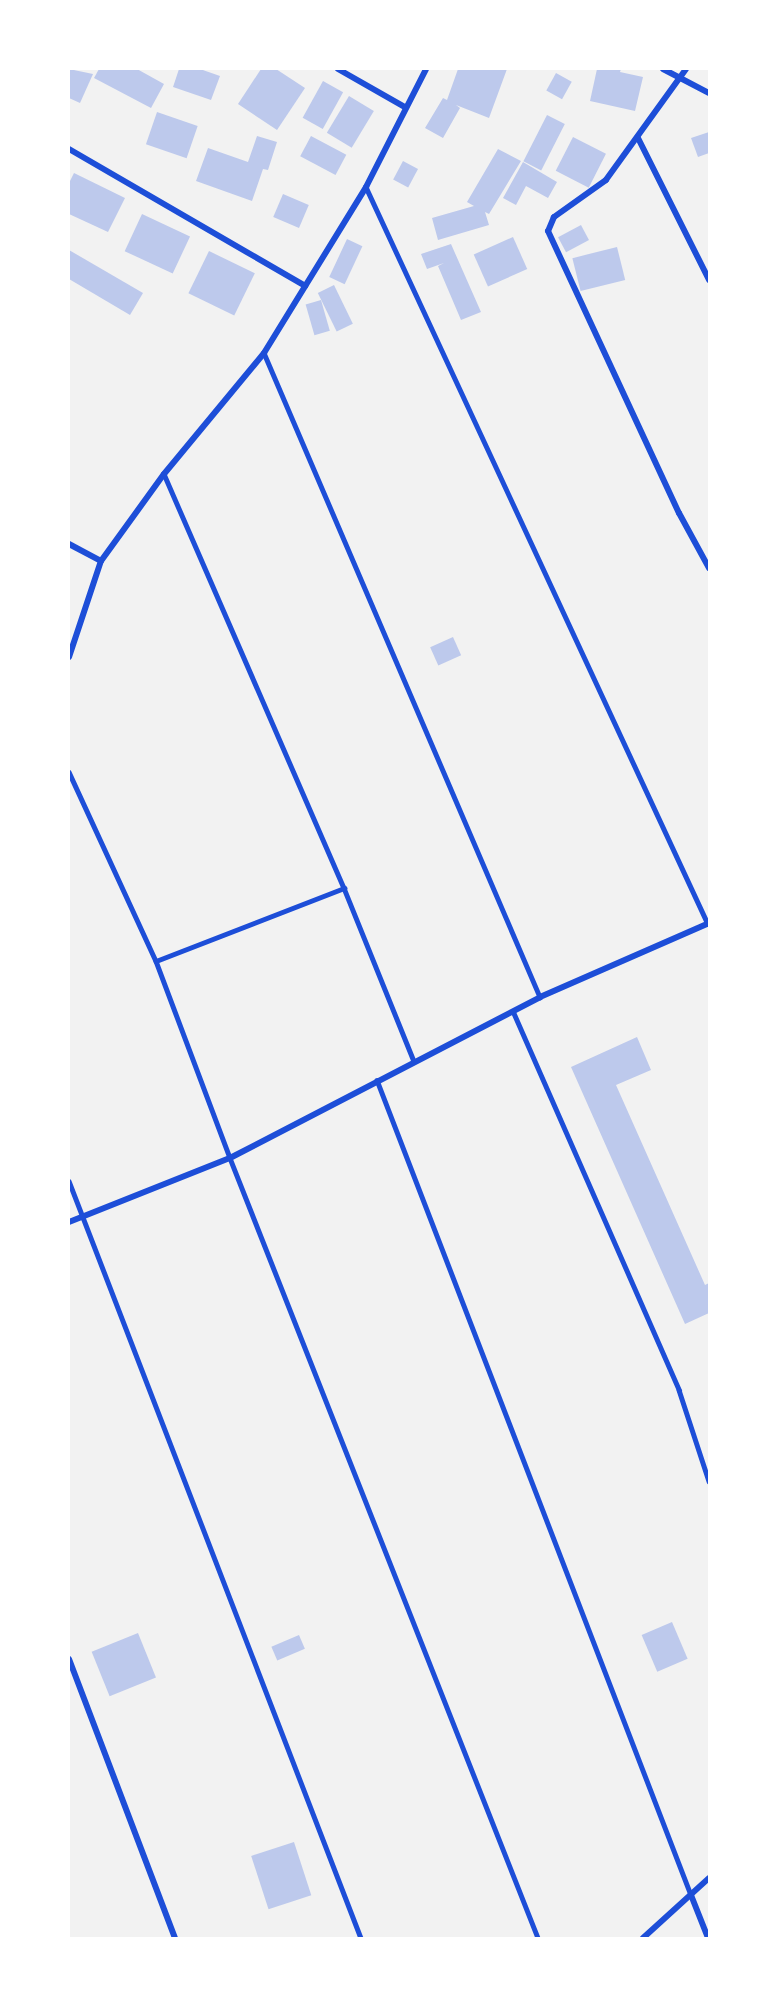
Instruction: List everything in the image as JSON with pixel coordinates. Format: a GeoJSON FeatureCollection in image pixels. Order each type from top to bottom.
{"type":"FeatureCollection","features":[{"type":"Feature","properties":{"kind":"street"},"geometry":{"type":"LineString","coordinates":[[338,69],[405,106]]}},
{"type":"Feature","properties":{"kind":"street"},"geometry":{"type":"LineString","coordinates":[[69,657],[101,561],[165,474],[264,353],[366,187],[405,106],[426,69]]}},
{"type":"Feature","properties":{"kind":"street"},"geometry":{"type":"LineString","coordinates":[[663,69],[680,81],[709,93]]}},
{"type":"Feature","properties":{"kind":"street"},"geometry":{"type":"LineString","coordinates":[[686,69],[680,81],[606,180],[555,217],[548,231],[679,513],[709,568]]}},
{"type":"Feature","properties":{"kind":"street"},"geometry":{"type":"LineString","coordinates":[[638,138],[709,280]]}},
{"type":"Feature","properties":{"kind":"street"},"geometry":{"type":"LineString","coordinates":[[69,149],[305,286]]}},
{"type":"Feature","properties":{"kind":"street"},"geometry":{"type":"LineString","coordinates":[[69,543],[101,561]]}},
{"type":"Feature","properties":{"kind":"street"},"geometry":{"type":"LineString","coordinates":[[69,1222],[230,1158],[540,997],[708,923]]}},
{"type":"Feature","properties":{"kind":"street"},"geometry":{"type":"LineString","coordinates":[[69,1659],[175,1938]]}},
{"type":"Feature","properties":{"kind":"street"},"geometry":{"type":"LineString","coordinates":[[643,1938],[709,1878]]}},
{"type":"Feature","properties":{"kind":"street"},"geometry":{"type":"LineString","coordinates":[[691,1895],[708,1938]]}},
{"type":"Feature","properties":{"kind":"lane"},"geometry":{"type":"LineString","coordinates":[[366,187],[708,923]]}},
{"type":"Feature","properties":{"kind":"lane"},"geometry":{"type":"LineString","coordinates":[[264,353],[540,997]]}},
{"type":"Feature","properties":{"kind":"lane"},"geometry":{"type":"LineString","coordinates":[[165,474],[344,888],[414,1062]]}},
{"type":"Feature","properties":{"kind":"lane"},"geometry":{"type":"LineString","coordinates":[[69,772],[156,961],[230,1158],[538,1938]]}},
{"type":"Feature","properties":{"kind":"lane"},"geometry":{"type":"LineString","coordinates":[[156,961],[344,888]]}},
{"type":"Feature","properties":{"kind":"lane"},"geometry":{"type":"LineString","coordinates":[[513,1011],[679,1390],[709,1481]]}},
{"type":"Feature","properties":{"kind":"lane"},"geometry":{"type":"LineString","coordinates":[[377,1080],[691,1895]]}},
{"type":"Feature","properties":{"kind":"lane"},"geometry":{"type":"LineString","coordinates":[[69,1181],[361,1938]]}},
{"type":"Feature","properties":{"kind":"building"},"geometry":{"type":"Polygon","coordinates":[[[69,69],[93,74],[80,103],[69,98],[69,69]]]}},
{"type":"Feature","properties":{"kind":"building"},"geometry":{"type":"Polygon","coordinates":[[[99,69],[137,69],[164,84],[151,108],[94,78],[99,69]]]}},
{"type":"Feature","properties":{"kind":"building"},"geometry":{"type":"Polygon","coordinates":[[[179,69],[200,69],[220,76],[211,100],[173,87],[179,69]]]}},
{"type":"Feature","properties":{"kind":"building"},"geometry":{"type":"Polygon","coordinates":[[[261,69],[276,69],[305,88],[277,130],[238,104],[261,69]]]}},
{"type":"Feature","properties":{"kind":"building"},"geometry":{"type":"Polygon","coordinates":[[[458,69],[507,69],[489,118],[456,105],[460,108],[443,138],[425,128],[443,98],[447,100],[458,69]]]}},
{"type":"Feature","properties":{"kind":"building"},"geometry":{"type":"Polygon","coordinates":[[[597,69],[621,69],[620,72],[643,77],[635,111],[590,101],[597,69]]]}},
{"type":"Feature","properties":{"kind":"building"},"geometry":{"type":"Polygon","coordinates":[[[556,73],[572,82],[562,99],[546,90],[556,73]]]}},
{"type":"Feature","properties":{"kind":"building"},"geometry":{"type":"Polygon","coordinates":[[[323,81],[343,92],[323,129],[303,118],[323,81]]]}},
{"type":"Feature","properties":{"kind":"building"},"geometry":{"type":"Polygon","coordinates":[[[349,96],[374,111],[352,148],[327,133],[349,96]]]}},
{"type":"Feature","properties":{"kind":"building"},"geometry":{"type":"Polygon","coordinates":[[[157,112],[198,126],[187,158],[146,144],[157,112]]]}},
{"type":"Feature","properties":{"kind":"building"},"geometry":{"type":"Polygon","coordinates":[[[547,115],[565,124],[541,170],[523,161],[547,115]]]}},
{"type":"Feature","properties":{"kind":"building"},"geometry":{"type":"Polygon","coordinates":[[[709,132],[709,153],[698,157],[691,138],[709,132]]]}},
{"type":"Feature","properties":{"kind":"building"},"geometry":{"type":"Polygon","coordinates":[[[257,136],[277,142],[268,170],[263,169],[252,201],[196,181],[208,148],[248,162],[257,136]]]}},
{"type":"Feature","properties":{"kind":"building"},"geometry":{"type":"Polygon","coordinates":[[[311,136],[346,155],[336,175],[300,156],[311,136]]]}},
{"type":"Feature","properties":{"kind":"building"},"geometry":{"type":"Polygon","coordinates":[[[573,137],[606,154],[589,188],[556,171],[573,137]]]}},
{"type":"Feature","properties":{"kind":"building"},"geometry":{"type":"Polygon","coordinates":[[[498,149],[521,161],[489,214],[485,212],[489,225],[438,240],[432,218],[474,206],[467,202],[498,149]]]}},
{"type":"Feature","properties":{"kind":"building"},"geometry":{"type":"Polygon","coordinates":[[[403,161],[418,169],[408,188],[393,180],[403,161]]]}},
{"type":"Feature","properties":{"kind":"building"},"geometry":{"type":"Polygon","coordinates":[[[523,162],[557,182],[548,198],[526,186],[516,205],[503,198],[523,162]]]}},
{"type":"Feature","properties":{"kind":"building"},"geometry":{"type":"Polygon","coordinates":[[[74,173],[125,198],[108,232],[69,214],[69,183],[74,173]]]}},
{"type":"Feature","properties":{"kind":"building"},"geometry":{"type":"Polygon","coordinates":[[[283,194],[309,205],[299,228],[273,217],[283,194]]]}},
{"type":"Feature","properties":{"kind":"building"},"geometry":{"type":"Polygon","coordinates":[[[142,214],[190,236],[173,274],[125,251],[142,214]]]}},
{"type":"Feature","properties":{"kind":"building"},"geometry":{"type":"Polygon","coordinates":[[[581,225],[589,240],[566,252],[558,237],[581,225]]]}},
{"type":"Feature","properties":{"kind":"building"},"geometry":{"type":"Polygon","coordinates":[[[513,237],[527,269],[488,286],[474,254],[513,237]]]}},
{"type":"Feature","properties":{"kind":"building"},"geometry":{"type":"Polygon","coordinates":[[[347,239],[362,246],[345,284],[329,277],[347,239]]]}},
{"type":"Feature","properties":{"kind":"building"},"geometry":{"type":"Polygon","coordinates":[[[451,244],[481,312],[461,320],[438,266],[444,263],[427,269],[421,254],[451,244]]]}},
{"type":"Feature","properties":{"kind":"building"},"geometry":{"type":"Polygon","coordinates":[[[617,247],[625,280],[581,291],[572,258],[617,247]]]}},
{"type":"Feature","properties":{"kind":"building"},"geometry":{"type":"Polygon","coordinates":[[[69,250],[143,293],[130,315],[69,279],[69,250]]]}},
{"type":"Feature","properties":{"kind":"building"},"geometry":{"type":"Polygon","coordinates":[[[209,251],[255,273],[234,316],[188,293],[209,251]]]}},
{"type":"Feature","properties":{"kind":"building"},"geometry":{"type":"Polygon","coordinates":[[[334,285],[353,324],[337,332],[318,293],[334,285]]]}},
{"type":"Feature","properties":{"kind":"building"},"geometry":{"type":"Polygon","coordinates":[[[321,300],[330,331],[314,335],[306,304],[321,300]]]}},
{"type":"Feature","properties":{"kind":"building"},"geometry":{"type":"Polygon","coordinates":[[[453,637],[461,655],[438,665],[430,647],[453,637]]]}},
{"type":"Feature","properties":{"kind":"building"},"geometry":{"type":"Polygon","coordinates":[[[637,1037],[651,1070],[616,1085],[705,1285],[709,1283],[709,1313],[685,1324],[571,1067],[637,1037]]]}},
{"type":"Feature","properties":{"kind":"building"},"geometry":{"type":"Polygon","coordinates":[[[672,1622],[688,1659],[657,1672],[642,1635],[672,1622]]]}},
{"type":"Feature","properties":{"kind":"building"},"geometry":{"type":"Polygon","coordinates":[[[138,1633],[156,1678],[110,1696],[92,1652],[138,1633]]]}},
{"type":"Feature","properties":{"kind":"building"},"geometry":{"type":"Polygon","coordinates":[[[299,1635],[305,1649],[277,1661],[271,1647],[299,1635]]]}},
{"type":"Feature","properties":{"kind":"building"},"geometry":{"type":"Polygon","coordinates":[[[294,1842],[311,1895],[269,1909],[251,1856],[294,1842]]]}}]}
